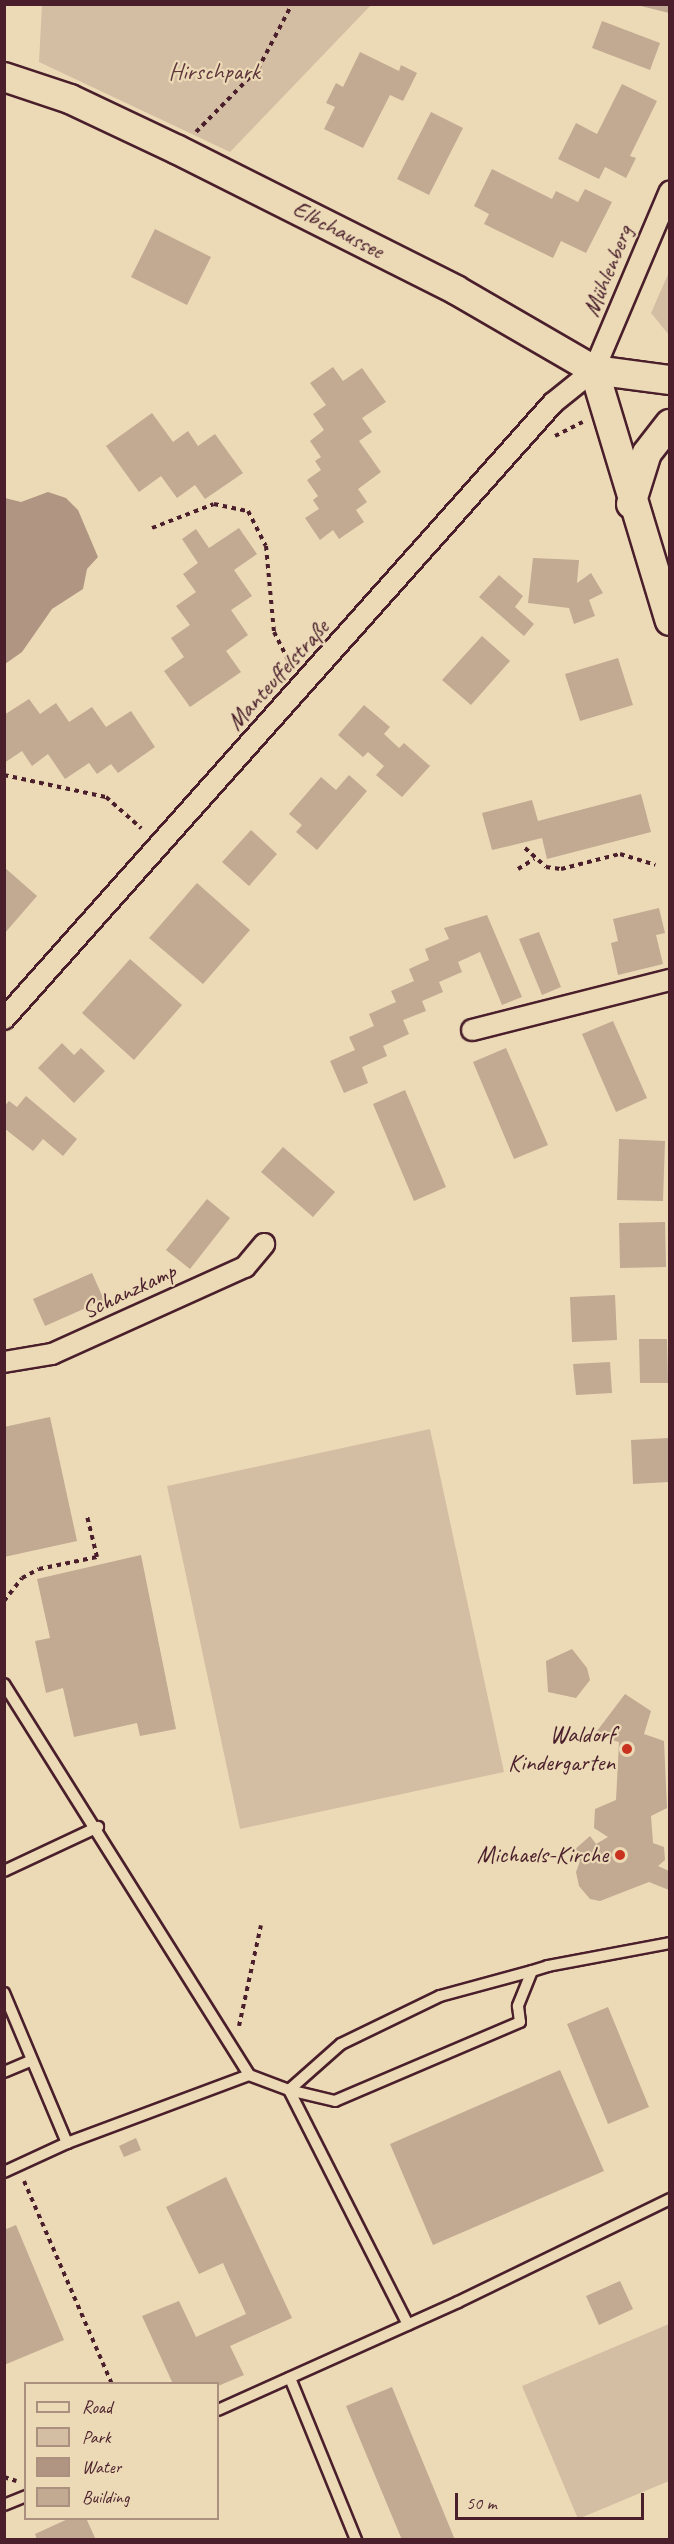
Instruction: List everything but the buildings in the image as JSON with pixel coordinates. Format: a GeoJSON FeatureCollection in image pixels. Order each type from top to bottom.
{"type":"FeatureCollection","features":[{"type":"Feature","properties":{"kind":"main road","name":"Elbchaussee"},"geometry":{"type":"LineString","coordinates":[[4,77],[70,99],[177,150],[456,290],[594,370],[669,380]]}},
{"type":"Feature","properties":{"kind":"main road"},"geometry":{"type":"LineString","coordinates":[[594,370],[631,504],[669,621]]}},
{"type":"Feature","properties":{"kind":"main road"},"geometry":{"type":"LineString","coordinates":[[631,504],[647,453],[669,424]]}},
{"type":"Feature","properties":{"kind":"street","name":"Mühlenberg"},"geometry":{"type":"LineString","coordinates":[[594,370],[669,191]]}},
{"type":"Feature","properties":{"kind":"street","name":"Manteuffelstraße"},"geometry":{"type":"LineString","coordinates":[[4,1019],[559,397],[594,370]]}},
{"type":"Feature","properties":{"kind":"street"},"geometry":{"type":"LineString","coordinates":[[472,1030],[669,980]]}},
{"type":"Feature","properties":{"kind":"street","name":"Schanzkamp"},"geometry":{"type":"LineString","coordinates":[[4,1362],[52,1354],[245,1267],[264,1244]]}},
{"type":"Feature","properties":{"kind":"lane"},"geometry":{"type":"LineString","coordinates":[[4,1683],[98,1827],[249,2075],[289,2090],[335,2101],[520,2022],[518,2006],[531,1971]]}},
{"type":"Feature","properties":{"kind":"lane"},"geometry":{"type":"LineString","coordinates":[[4,1871],[98,1827]]}},
{"type":"Feature","properties":{"kind":"lane"},"geometry":{"type":"LineString","coordinates":[[289,2090],[341,2044],[440,1996],[531,1971],[669,1942]]}},
{"type":"Feature","properties":{"kind":"lane"},"geometry":{"type":"LineString","coordinates":[[4,1993],[67,2143]]}},
{"type":"Feature","properties":{"kind":"lane"},"geometry":{"type":"LineString","coordinates":[[4,2072],[32,2060]]}},
{"type":"Feature","properties":{"kind":"lane"},"geometry":{"type":"LineString","coordinates":[[4,2172],[67,2143],[249,2075]]}},
{"type":"Feature","properties":{"kind":"lane"},"geometry":{"type":"LineString","coordinates":[[289,2090],[408,2325]]}},
{"type":"Feature","properties":{"kind":"lane"},"geometry":{"type":"LineString","coordinates":[[219,2410],[408,2325],[669,2199]]}},
{"type":"Feature","properties":{"kind":"lane"},"geometry":{"type":"LineString","coordinates":[[290,2378],[356,2540]]}},
{"type":"Feature","properties":{"kind":"lane"},"geometry":{"type":"LineString","coordinates":[[4,2505],[24,2497]]}},
{"type":"Feature","properties":{"kind":"path"},"geometry":{"type":"LineString","coordinates":[[177,150],[258,69],[292,4]]}},
{"type":"Feature","properties":{"kind":"path"},"geometry":{"type":"LineString","coordinates":[[548,441],[579,422],[591,421]]}},
{"type":"Feature","properties":{"kind":"path"},"geometry":{"type":"LineString","coordinates":[[152,528],[214,504],[248,511],[266,546],[274,632],[290,662]]}},
{"type":"Feature","properties":{"kind":"path"},"geometry":{"type":"LineString","coordinates":[[4,775],[106,797],[141,828]]}},
{"type":"Feature","properties":{"kind":"path"},"geometry":{"type":"LineString","coordinates":[[525,848],[534,859],[561,869],[620,854],[655,865]]}},
{"type":"Feature","properties":{"kind":"path"},"geometry":{"type":"LineString","coordinates":[[518,869],[534,859]]}},
{"type":"Feature","properties":{"kind":"path"},"geometry":{"type":"LineString","coordinates":[[4,1601],[22,1578],[39,1569],[97,1557],[87,1516]]}},
{"type":"Feature","properties":{"kind":"path"},"geometry":{"type":"LineString","coordinates":[[230,2042],[242,2020],[261,1925]]}},
{"type":"Feature","properties":{"kind":"path"},"geometry":{"type":"LineString","coordinates":[[17,2166],[111,2382]]}},
{"type":"Feature","properties":{"kind":"green space","name":"Hirschpark"},"geometry":{"type":"Polygon","coordinates":[[[42,4],[371,5],[230,152],[39,62],[42,4]]]}},
{"type":"Feature","properties":{"kind":"green space"},"geometry":{"type":"Polygon","coordinates":[[[669,272],[669,335],[651,313],[669,272]]]}},
{"type":"Feature","properties":{"kind":"green space"},"geometry":{"type":"Polygon","coordinates":[[[430,1429],[504,1772],[240,1829],[167,1486],[430,1429]]]}},
{"type":"Feature","properties":{"kind":"green space"},"geometry":{"type":"Polygon","coordinates":[[[669,2324],[669,2481],[578,2519],[522,2386],[669,2324]]]}},
{"type":"Feature","properties":{"kind":"water"},"geometry":{"type":"Polygon","coordinates":[[[48,492],[66,498],[78,510],[98,557],[87,569],[83,589],[52,609],[22,652],[5,664],[5,498],[21,502],[48,492]]]}},
{"type":"Feature","properties":{"kind":"place","name":"Waldorf Kindergarten"},"geometry":{"type":"Point","coordinates":[627,1749]}},
{"type":"Feature","properties":{"kind":"place","name":"Michaels-Kirche"},"geometry":{"type":"Point","coordinates":[620,1855]}}]}
